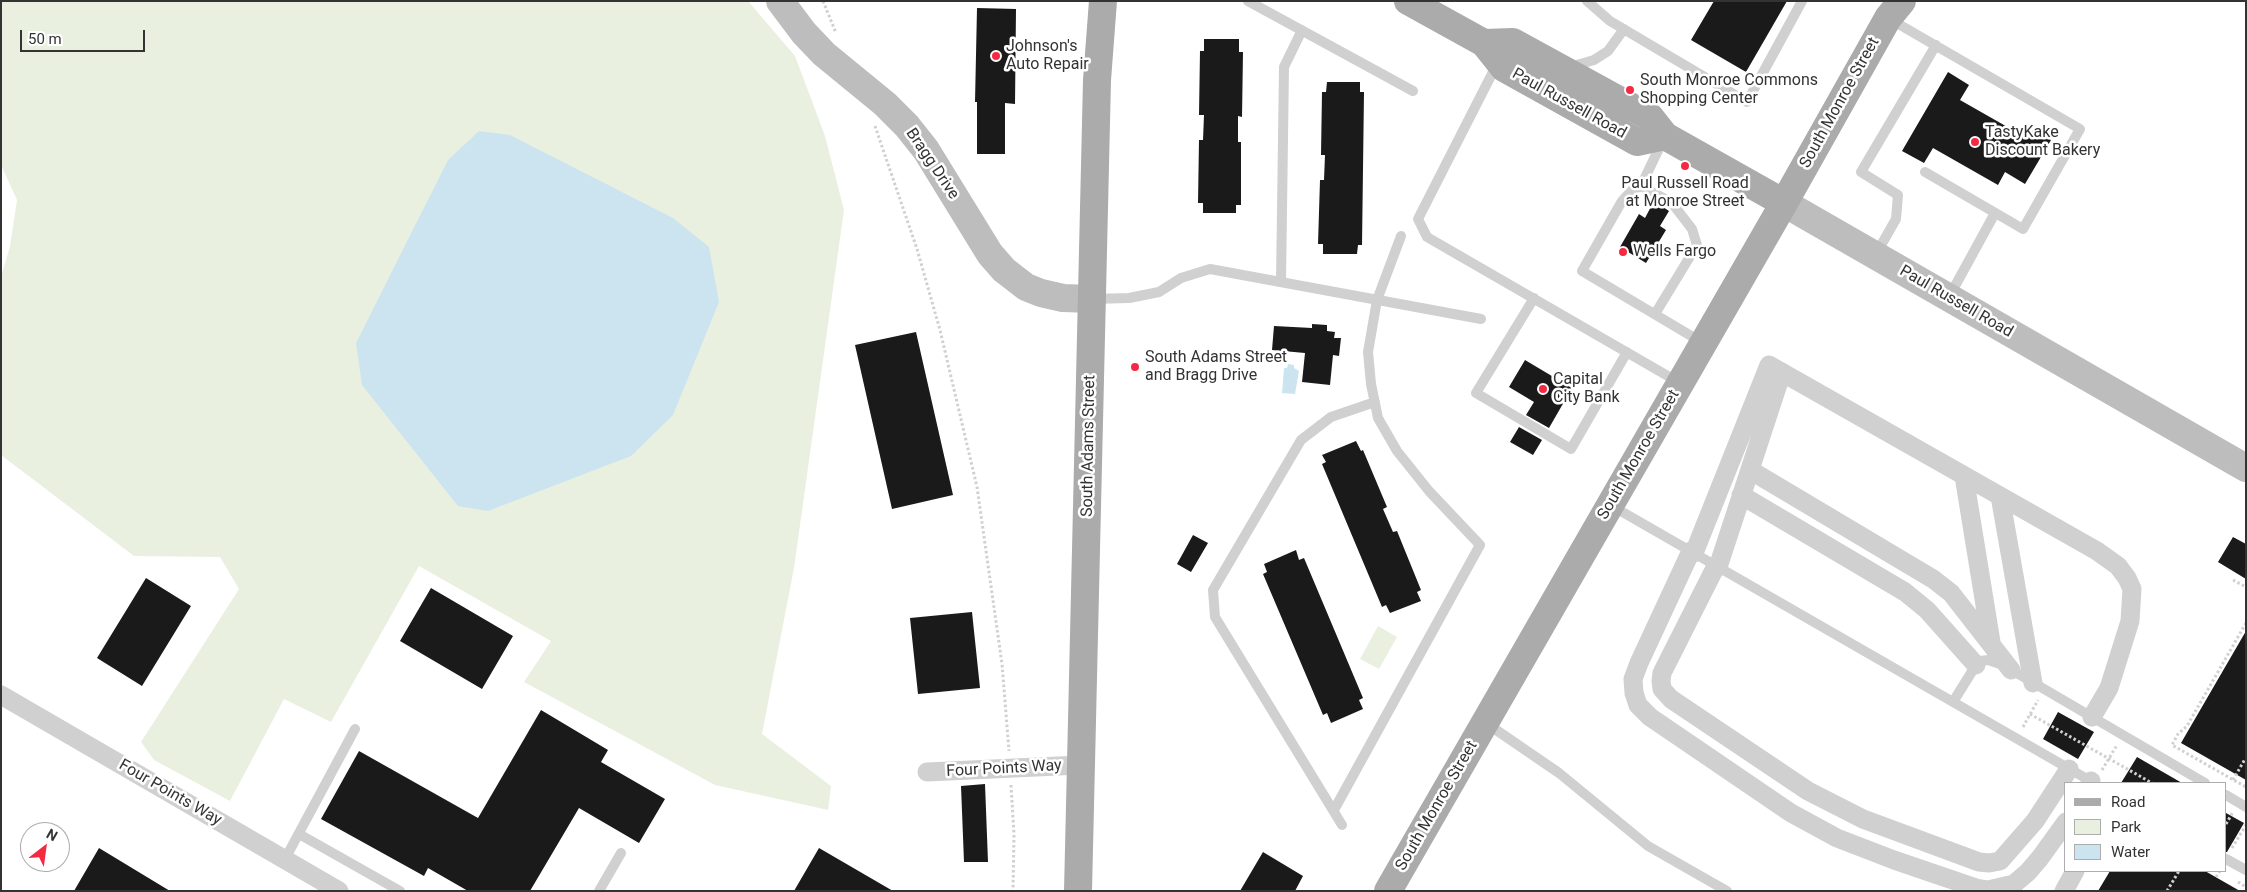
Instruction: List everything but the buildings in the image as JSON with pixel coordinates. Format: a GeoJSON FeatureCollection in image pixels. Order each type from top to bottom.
{"type":"FeatureCollection","features":[{"type":"Feature","properties":{"kind":"main road","name":"South Adams Street"},"geometry":{"type":"LineString","coordinates":[[1078,891],[1097,80],[1103,1]]}},
{"type":"Feature","properties":{"kind":"main road","name":"Paul Russell Road"},"geometry":{"type":"LineString","coordinates":[[1423,5],[1491,52],[1504,68],[1637,142],[1665,136]]}},
{"type":"Feature","properties":{"kind":"main road","name":"South Monroe Street"},"geometry":{"type":"LineString","coordinates":[[1388,891],[1704,344],[1895,7]]}},
{"type":"Feature","properties":{"kind":"main road","name":"Paul Russell Road"},"geometry":{"type":"LineString","coordinates":[[1491,52],[1513,42],[1650,117],[1665,136],[1784,203]]}},
{"type":"Feature","properties":{"kind":"street","name":"Bragg Drive"},"geometry":{"type":"LineString","coordinates":[[780,1],[824,54],[885,104],[907,126],[926,150],[990,254],[1011,278],[1041,294],[1063,298],[1092,299]]}},
{"type":"Feature","properties":{"kind":"street","name":"Paul Russell Road"},"geometry":{"type":"LineString","coordinates":[[1784,203],[2246,468]]}},
{"type":"Feature","properties":{"kind":"street"},"geometry":{"type":"LineString","coordinates":[[2064,825],[2028,872],[2008,888],[1988,890],[1976,888],[1837,838],[1791,813],[1650,717],[1638,705],[1634,693],[1633,679],[1638,663],[1692,552],[1769,365],[2097,551],[2118,566],[2129,584],[2132,604],[2130,621],[2109,688],[2092,717]]}},
{"type":"Feature","properties":{"kind":"street"},"geometry":{"type":"LineString","coordinates":[[1782,372],[1717,566],[1662,673],[1662,689],[1671,699],[1808,791],[1863,819],[1978,862],[2000,861],[2034,821],[2070,769]]}},
{"type":"Feature","properties":{"kind":"street"},"geometry":{"type":"LineString","coordinates":[[1750,470],[1933,579],[1951,593],[2011,670]]}},
{"type":"Feature","properties":{"kind":"street"},"geometry":{"type":"LineString","coordinates":[[1964,476],[1992,645]]}},
{"type":"Feature","properties":{"kind":"street"},"geometry":{"type":"LineString","coordinates":[[1741,495],[1905,592],[1927,610],[1976,664]]}},
{"type":"Feature","properties":{"kind":"street"},"geometry":{"type":"LineString","coordinates":[[2000,496],[2039,686]]}},
{"type":"Feature","properties":{"kind":"street","name":"Four Points Way"},"geometry":{"type":"LineString","coordinates":[[1,695],[339,891]]}},
{"type":"Feature","properties":{"kind":"street","name":"Four Points Way"},"geometry":{"type":"LineString","coordinates":[[927,772],[1080,765]]}},
{"type":"Feature","properties":{"kind":"street"},"geometry":{"type":"LineString","coordinates":[[2064,891],[2074,872]]}},
{"type":"Feature","properties":{"kind":"lane"},"geometry":{"type":"LineString","coordinates":[[1248,1],[1413,91]]}},
{"type":"Feature","properties":{"kind":"lane"},"geometry":{"type":"LineString","coordinates":[[1587,1],[1610,21],[1747,102],[1802,1]]}},
{"type":"Feature","properties":{"kind":"lane"},"geometry":{"type":"LineString","coordinates":[[1895,7],[1936,46],[2080,129],[2023,229],[1925,172]]}},
{"type":"Feature","properties":{"kind":"lane"},"geometry":{"type":"LineString","coordinates":[[1562,69],[1594,60],[1608,51],[1624,29]]}},
{"type":"Feature","properties":{"kind":"lane"},"geometry":{"type":"LineString","coordinates":[[1281,282],[1284,67],[1302,30]]}},
{"type":"Feature","properties":{"kind":"lane"},"geometry":{"type":"LineString","coordinates":[[1875,256],[1896,219],[1898,195],[1861,172],[1936,46]]}},
{"type":"Feature","properties":{"kind":"lane"},"geometry":{"type":"LineString","coordinates":[[1491,52],[1418,219],[1427,237],[1680,384]]}},
{"type":"Feature","properties":{"kind":"lane"},"geometry":{"type":"LineString","coordinates":[[1665,136],[1642,186],[1632,190],[1622,201],[1582,271],[1704,344]]}},
{"type":"Feature","properties":{"kind":"lane"},"geometry":{"type":"LineString","coordinates":[[1642,186],[1672,203],[1692,229],[1697,246],[1655,314]]}},
{"type":"Feature","properties":{"kind":"lane"},"geometry":{"type":"LineString","coordinates":[[1948,298],[1995,213]]}},
{"type":"Feature","properties":{"kind":"lane"},"geometry":{"type":"LineString","coordinates":[[1334,810],[1480,545],[1429,492],[1397,450],[1378,418],[1368,352],[1377,300],[1401,236]]}},
{"type":"Feature","properties":{"kind":"lane"},"geometry":{"type":"LineString","coordinates":[[1092,299],[1129,298],[1159,292],[1181,278],[1210,269],[1481,319]]}},
{"type":"Feature","properties":{"kind":"lane"},"geometry":{"type":"LineString","coordinates":[[1534,298],[1476,393],[1571,449],[1626,352]]}},
{"type":"Feature","properties":{"kind":"lane"},"geometry":{"type":"LineString","coordinates":[[1342,825],[1215,616],[1213,590],[1302,440],[1331,417],[1375,402]]}},
{"type":"Feature","properties":{"kind":"lane"},"geometry":{"type":"LineString","coordinates":[[1610,505],[2090,782]]}},
{"type":"Feature","properties":{"kind":"lane"},"geometry":{"type":"LineString","coordinates":[[1953,702],[1976,664],[1980,661],[1988,660],[2011,670],[2203,782]]}},
{"type":"Feature","properties":{"kind":"lane"},"geometry":{"type":"LineString","coordinates":[[1485,723],[1559,773],[1648,846],[1727,891]]}},
{"type":"Feature","properties":{"kind":"lane"},"geometry":{"type":"LineString","coordinates":[[285,859],[355,729]]}},
{"type":"Feature","properties":{"kind":"lane"},"geometry":{"type":"LineString","coordinates":[[2228,791],[2246,807]]}},
{"type":"Feature","properties":{"kind":"lane"},"geometry":{"type":"LineString","coordinates":[[299,834],[400,891]]}},
{"type":"Feature","properties":{"kind":"lane"},"geometry":{"type":"LineString","coordinates":[[599,891],[621,853]]}},
{"type":"Feature","properties":{"kind":"lane"},"geometry":{"type":"LineString","coordinates":[[2227,860],[2246,870]]}},
{"type":"Feature","properties":{"kind":"path"},"geometry":{"type":"LineString","coordinates":[[823,1],[837,36]]}},
{"type":"Feature","properties":{"kind":"path"},"geometry":{"type":"LineString","coordinates":[[872,120],[916,249],[938,321],[977,487],[1002,664],[1011,768],[1014,834],[1013,891]]}},
{"type":"Feature","properties":{"kind":"path"},"geometry":{"type":"LineString","coordinates":[[2234,580],[2246,587]]}},
{"type":"Feature","properties":{"kind":"path"},"geometry":{"type":"LineString","coordinates":[[2246,623],[2187,726],[2178,734],[2172,746],[2246,787]]}},
{"type":"Feature","properties":{"kind":"path"},"geometry":{"type":"LineString","coordinates":[[2016,738],[2030,714],[2039,686]]}},
{"type":"Feature","properties":{"kind":"path"},"geometry":{"type":"LineString","coordinates":[[2030,714],[2150,782]]}},
{"type":"Feature","properties":{"kind":"path"},"geometry":{"type":"LineString","coordinates":[[2093,782],[2109,759],[2122,735]]}},
{"type":"Feature","properties":{"kind":"path"},"geometry":{"type":"LineString","coordinates":[[2228,791],[2245,759]]}},
{"type":"Feature","properties":{"kind":"path"},"geometry":{"type":"LineString","coordinates":[[2227,857],[2246,825]]}},
{"type":"Feature","properties":{"kind":"path"},"geometry":{"type":"LineString","coordinates":[[2167,891],[2178,872]]}},
{"type":"Feature","properties":{"kind":"path"},"geometry":{"type":"LineString","coordinates":[[2216,877],[2219,872]]}},
{"type":"Feature","properties":{"kind":"green space"},"geometry":{"type":"Polygon","coordinates":[[[1,1],[748,1],[795,56],[825,136],[844,210],[794,568],[762,734],[831,786],[828,810],[715,785],[524,682],[551,641],[419,566],[331,722],[284,699],[230,801],[154,760],[141,742],[239,589],[220,557],[134,556],[1,455],[1,277],[10,246],[17,200],[1,165],[1,1]]]}},
{"type":"Feature","properties":{"kind":"green space"},"geometry":{"type":"Polygon","coordinates":[[[1378,626],[1397,637],[1379,669],[1360,659],[1378,626]]]}},
{"type":"Feature","properties":{"kind":"water"},"geometry":{"type":"Polygon","coordinates":[[[479,131],[510,135],[673,218],[709,247],[719,302],[673,415],[631,456],[488,511],[458,506],[362,385],[356,343],[448,160],[479,131]]]}},
{"type":"Feature","properties":{"kind":"water"},"geometry":{"type":"Polygon","coordinates":[[[1288,364],[1294,365],[1294,368],[1299,371],[1295,394],[1282,393],[1284,368],[1287,368],[1288,364]]]}},
{"type":"Feature","properties":{"kind":"place","name":"Johnson's Auto Repair"},"geometry":{"type":"Point","coordinates":[996,56]}},
{"type":"Feature","properties":{"kind":"place","name":"South Monroe Commons Shopping Center"},"geometry":{"type":"Point","coordinates":[1630,90]}},
{"type":"Feature","properties":{"kind":"place","name":"TastyKake Discount Bakery"},"geometry":{"type":"Point","coordinates":[1975,142]}},
{"type":"Feature","properties":{"kind":"place","name":"Paul Russell Road at Monroe Street"},"geometry":{"type":"Point","coordinates":[1685,166]}},
{"type":"Feature","properties":{"kind":"place","name":"Wells Fargo"},"geometry":{"type":"Point","coordinates":[1623,252]}},
{"type":"Feature","properties":{"kind":"place","name":"South Adams Street and Bragg Drive"},"geometry":{"type":"Point","coordinates":[1135,367]}},
{"type":"Feature","properties":{"kind":"place","name":"Capital City Bank"},"geometry":{"type":"Point","coordinates":[1543,389]}}]}
